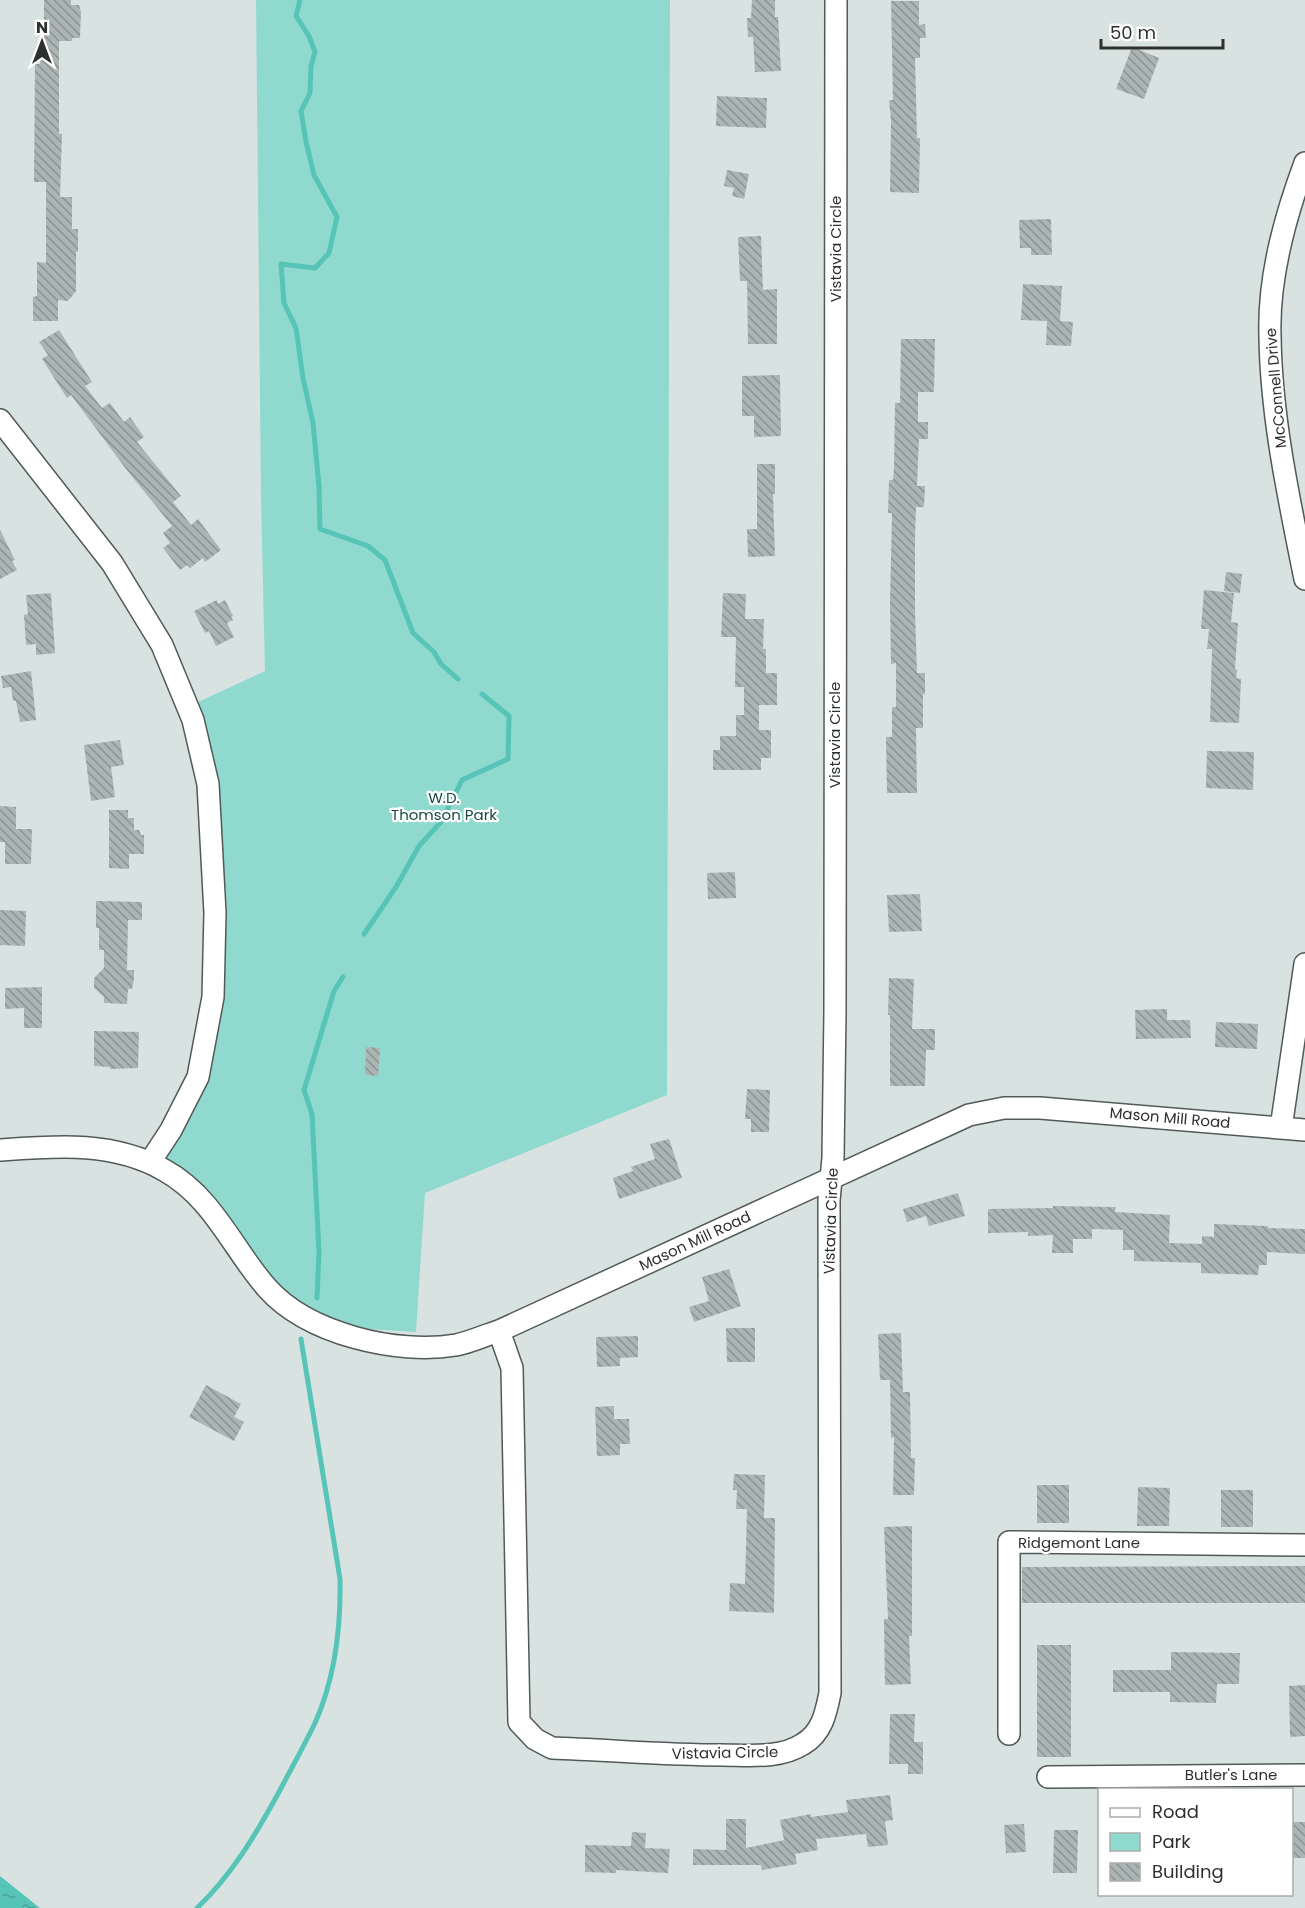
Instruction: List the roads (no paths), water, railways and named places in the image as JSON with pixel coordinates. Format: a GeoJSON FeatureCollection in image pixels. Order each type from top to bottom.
{"type":"FeatureCollection","features":[{"type":"Feature","properties":{"kind":"street","name":"Vistavia Circle"},"geometry":{"type":"LineString","coordinates":[[499,1331],[512,1368],[519,1722],[535,1739],[552,1748],[685,1755],[762,1755],[792,1750],[805,1744],[821,1726],[830,1693],[829,1200],[834,1148],[835,1011],[836,0]]}},
{"type":"Feature","properties":{"kind":"street","name":"McConnell Drive"},"geometry":{"type":"LineString","coordinates":[[1305,163],[1281,240],[1269,334],[1276,418],[1305,579]]}},
{"type":"Feature","properties":{"kind":"street"},"geometry":{"type":"LineString","coordinates":[[0,420],[112,563],[162,645],[193,720],[208,784],[215,913],[213,997],[198,1077],[171,1130],[150,1162]]}},
{"type":"Feature","properties":{"kind":"street"},"geometry":{"type":"LineString","coordinates":[[1281,1128],[1305,964]]}},
{"type":"Feature","properties":{"kind":"street","name":"Mason Mill Road"},"geometry":{"type":"LineString","coordinates":[[0,1150],[84,1146],[120,1152],[150,1162],[177,1178],[200,1197],[267,1288],[284,1303],[309,1320],[347,1336],[407,1347],[456,1345],[499,1331],[969,1115],[1004,1108],[1040,1108],[1305,1130]]}},
{"type":"Feature","properties":{"kind":"street","name":"Ridgemont Lane"},"geometry":{"type":"LineString","coordinates":[[1009,1734],[1009,1542],[1305,1545]]}},
{"type":"Feature","properties":{"kind":"street","name":"Butler's Lane"},"geometry":{"type":"LineString","coordinates":[[1048,1777],[1305,1775]]}},
{"type":"Feature","properties":{"kind":"water"},"geometry":{"type":"Polygon","coordinates":[[[0,1876],[40,1908],[0,1908],[0,1876]]]}},
{"type":"Feature","properties":{"kind":"waterway"},"geometry":{"type":"LineString","coordinates":[[300,0],[296,16],[309,36],[315,52],[311,66],[310,93],[301,111],[306,142],[314,175],[337,217],[329,253],[315,268],[281,264],[284,303],[296,328],[303,378],[313,423],[319,486],[320,529],[368,546],[385,560],[413,633],[458,679]]}},
{"type":"Feature","properties":{"kind":"waterway"},"geometry":{"type":"LineString","coordinates":[[364,934],[396,887],[419,846],[441,822],[462,780],[508,759],[509,716],[482,694]]}},
{"type":"Feature","properties":{"kind":"waterway"},"geometry":{"type":"LineString","coordinates":[[317,1298],[319,1252],[312,1114],[304,1090],[334,991],[343,977]]}},
{"type":"Feature","properties":{"kind":"waterway"},"geometry":{"type":"LineString","coordinates":[[197,1908],[232,1868],[279,1792],[315,1723],[332,1670],[338,1634],[340,1579],[301,1339]]}},
{"type":"Feature","properties":{"kind":"park label","name":"W.D. Thomson Park"},"geometry":{"type":"Point","coordinates":[444,806]}}]}
